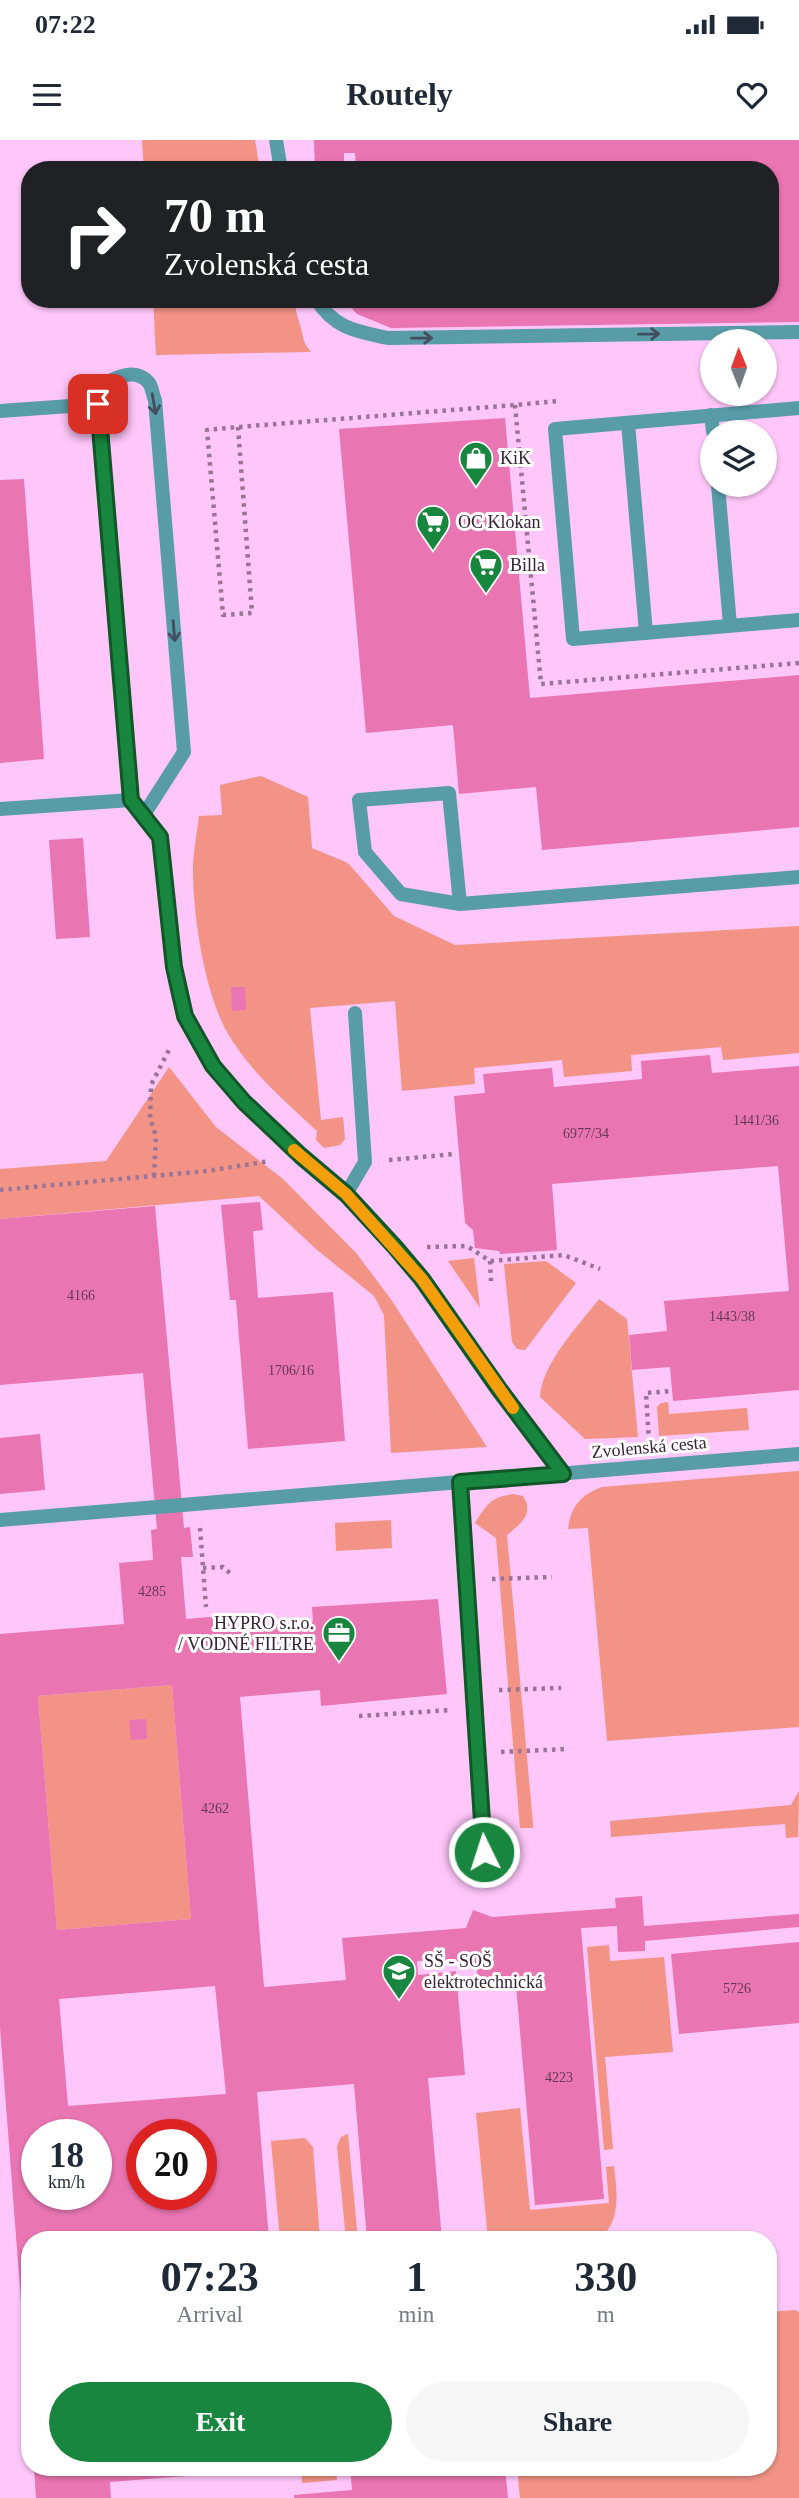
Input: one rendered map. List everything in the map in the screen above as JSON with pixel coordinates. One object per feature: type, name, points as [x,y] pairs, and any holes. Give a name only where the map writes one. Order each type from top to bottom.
[{"type":"lane","points":[[276,140],[280,161]]},
{"type":"lane","points":[[322,308],[327,317],[354,331],[388,338],[799,332]]},
{"type":"lane","points":[[144,816],[184,752],[155,400],[149,384],[136,375],[114,377],[101,387],[98,404],[131,800],[160,837],[174,967],[185,1016],[213,1066],[244,1102],[346,1194],[422,1279],[563,1474]]},
{"type":"lane","points":[[0,411],[98,404]]},
{"type":"lane","points":[[799,411],[711,415],[555,429],[573,639],[799,620]]},
{"type":"lane","points":[[711,415],[712,420]]},
{"type":"lane","points":[[628,423],[646,633]]},
{"type":"lane","points":[[719,497],[730,625]]},
{"type":"lane","points":[[460,904],[449,793],[359,800],[365,852],[401,894],[460,904],[799,877]]},
{"type":"lane","points":[[0,809],[131,800]]},
{"type":"lane","points":[[346,1194],[365,1161],[355,1013]]},
{"type":"lane","name":"Zvolenská cesta","points":[[0,1520],[799,1454]]},
{"type":"lane","points":[[460,1482],[486,1874]]},
{"type":"path","points":[[238,427],[253,613],[223,615],[207,430],[238,427],[566,400]]},
{"type":"path","points":[[154,1176],[156,1136],[150,1118],[151,1085],[170,1048]]},
{"type":"path","points":[[365,1161],[455,1154]]},
{"type":"path","points":[[0,1190],[207,1171],[301,1156]]},
{"type":"path","points":[[446,1246],[467,1246],[489,1261],[564,1255],[600,1269]]},
{"type":"path","points":[[489,1261],[491,1281]]},
{"type":"path","points":[[649,1443],[646,1392],[672,1391]]},
{"type":"path","points":[[198,1503],[206,1607]]},
{"type":"path","points":[[203,1568],[223,1567],[233,1576]]},
{"type":"path","points":[[500,1579],[552,1577]]},
{"type":"path","points":[[509,1690],[561,1688]]},
{"type":"path","points":[[359,1716],[475,1709]]},
{"type":"path","points":[[514,1751],[566,1749]]},
{"type":"shaded area","points":[[142,140],[255,140],[258,161],[143,161]]},
{"type":"shaded area","points":[[153,308],[295,308],[305,344],[311,352],[156,355]]},
{"type":"shaded area","points":[[261,776],[308,797],[312,848],[348,863],[394,916],[455,945],[799,926],[799,1053],[723,1060],[721,1047],[631,1055],[632,1071],[564,1077],[562,1060],[474,1068],[475,1084],[402,1091],[395,1001],[310,1008],[321,1120],[343,1117],[345,1139],[340,1145],[324,1148],[316,1140],[317,1131],[257,1073],[227,1032],[212,995],[197,927],[193,858],[199,816],[222,815],[220,785]]},
{"type":"shaded area","points":[[169,1067],[216,1127],[283,1179],[357,1254],[390,1298],[487,1447],[391,1453],[384,1315],[374,1296],[316,1249],[259,1196],[0,1219],[0,1169],[106,1161]]},
{"type":"shaded area","points":[[474,1258],[480,1308],[448,1261]]},
{"type":"shaded area","points":[[546,1261],[576,1283],[525,1350],[517,1349],[512,1342],[504,1264]]},
{"type":"shaded area","points":[[599,1299],[627,1319],[638,1437],[585,1439],[540,1397],[542,1384],[554,1358]]},
{"type":"shaded area","points":[[668,1402],[669,1414],[747,1408],[749,1430],[659,1436],[657,1407]]},
{"type":"shaded area","points":[[799,1471],[799,1727],[607,1741],[588,1528],[568,1529],[574,1508],[582,1498],[602,1487]]},
{"type":"shaded area","points":[[513,1494],[523,1496],[527,1508],[524,1518],[507,1535],[533,1828],[520,1828],[496,1538],[475,1523],[490,1502]]},
{"type":"shaded area","points":[[391,1520],[392,1548],[336,1551],[335,1523]]},
{"type":"shaded area","points":[[172,1685],[191,1919],[57,1930],[38,1696]]},
{"type":"shaded area","points":[[799,1791],[798,1837],[786,1838],[785,1824],[611,1837],[610,1821],[791,1805]]},
{"type":"shaded area","points":[[609,1945],[610,1961],[664,1957],[673,2052],[605,2057],[613,2149],[604,2150],[587,1947]]},
{"type":"shaded area","points":[[520,2108],[530,2210],[609,2203],[606,2167],[614,2166],[616,2206],[606,2231],[487,2231],[476,2113]]},
{"type":"shaded area","points":[[348,2134],[357,2231],[345,2231],[337,2146],[341,2137]]},
{"type":"shaded area","points":[[305,2138],[313,2147],[319,2231],[279,2231],[271,2141]]},
{"type":"shaded area","points":[[777,2311],[799,2312],[799,2498],[520,2498],[518,2476],[777,2476]]},
{"type":"shaded area","points":[[302,2476],[337,2476],[337,2480],[302,2483]]},
{"type":"building","points":[[314,140],[799,140],[799,322],[391,328],[357,314],[352,308],[779,308],[779,161],[355,161],[355,153],[344,153],[344,161],[315,161]]},
{"type":"building","name":"OC Klokan","points":[[505,418],[530,698],[799,675],[799,827],[542,850],[536,787],[459,794],[453,725],[366,733],[339,429]]},
{"type":"building","points":[[24,479],[44,759],[0,763],[0,480]]},
{"type":"building","points":[[83,838],[90,937],[56,939],[49,840]]},
{"type":"building","points":[[231,987],[245,987],[246,1010],[232,1011]]},
{"type":"building","points":[[710,1055],[712,1073],[799,1066],[799,1390],[673,1401],[670,1367],[632,1370],[629,1335],[667,1331],[664,1301],[789,1291],[778,1166],[552,1184],[557,1250],[500,1254],[499,1251],[475,1248],[473,1230],[465,1223],[454,1096],[485,1093],[483,1074],[552,1068],[554,1087],[642,1079],[641,1061]]},
{"type":"building","points":[[260,1202],[263,1230],[253,1231],[258,1298],[333,1292],[345,1441],[248,1449],[236,1300],[230,1300],[221,1205]]},
{"type":"building","points":[[155,1206],[184,1528],[190,1527],[193,1557],[181,1557],[186,1619],[233,1615],[234,1628],[313,1622],[312,1607],[438,1599],[447,1694],[321,1706],[320,1690],[240,1697],[264,1987],[346,1980],[342,1938],[466,1928],[473,1910],[492,1917],[616,1908],[615,1898],[642,1896],[644,1926],[799,1914],[799,1927],[645,1941],[645,1951],[618,1952],[617,1926],[581,1928],[604,2199],[535,2205],[516,1985],[478,1988],[477,1970],[452,1959],[417,1961],[418,1975],[456,1971],[465,2075],[428,2078],[441,2231],[366,2231],[354,2084],[257,2092],[268,2231],[21,2231],[21,2302],[0,2027],[0,1634],[124,1624],[119,1563],[153,1560],[151,1530],[157,1529],[143,1373],[0,1385],[0,1219]],"holes":[[[172,1685],[191,1919],[57,1930],[38,1696]],[[215,1986],[226,2094],[68,2106],[59,1999]]]},
{"type":"building","points":[[40,1434],[45,1490],[0,1494],[0,1438]]},
{"type":"building","points":[[146,1719],[147,1739],[131,1740],[129,1720]]},
{"type":"building","points":[[799,1942],[799,2023],[679,2034],[671,1954]]},
{"type":"building","points":[[35,2476],[186,2476],[110,2482],[111,2498],[36,2498]]},
{"type":"building","points":[[351,2476],[506,2476],[508,2498],[294,2498],[294,2495],[352,2490]]},
{"type":"slow traffic","points":[[294,1150],[346,1194],[395,1247],[422,1279],[513,1408]]},
{"type":"place","name":"KiK","points":[[476,488]]},
{"type":"place","name":"OC Klokan","points":[[433,552]]},
{"type":"place","name":"Billa","points":[[486,595]]},
{"type":"place","name":"HYPRO s.r.o. / VODNÉ FILTRE","points":[[339,1663]]},
{"type":"place","name":"SŠ - SOŠ elektrotechnická","points":[[399,2001]]},
{"type":"route","points":[[98,404],[131,800],[160,837],[174,967],[185,1016],[213,1066],[244,1102],[346,1194],[422,1279],[563,1474],[460,1482],[484,1852]]}]
